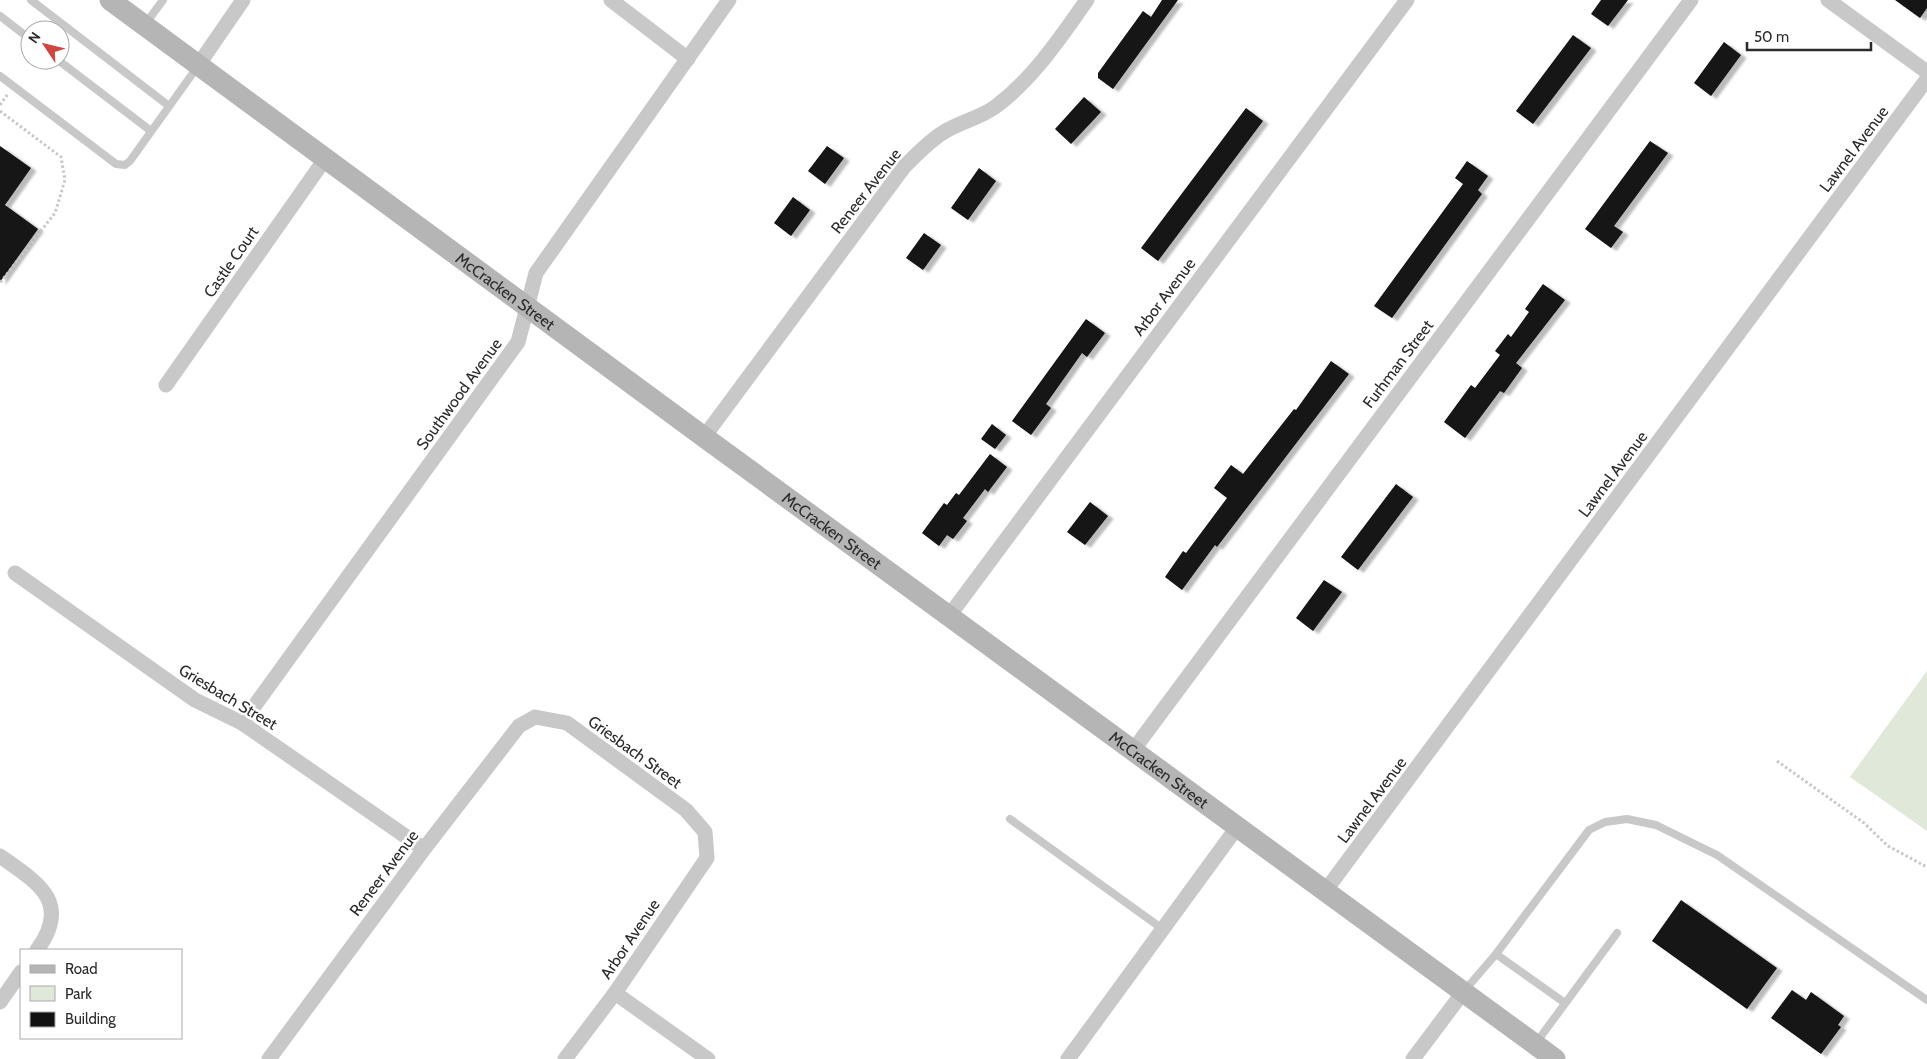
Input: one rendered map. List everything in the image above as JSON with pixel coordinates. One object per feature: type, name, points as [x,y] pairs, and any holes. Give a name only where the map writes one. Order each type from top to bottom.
[{"type":"street","name":"McCracken Street","points":[[110,0],[526,307],[1555,1059]]},
{"type":"street","points":[[199,64],[243,0]]},
{"type":"street","points":[[611,0],[688,59]]},
{"type":"street","name":"Southwood Avenue","points":[[242,723],[518,342],[536,273],[729,0]]},
{"type":"street","name":"Reneer Avenue","points":[[704,437],[904,167],[929,143],[945,131],[993,108],[1033,74],[1087,0]]},
{"type":"street","name":"Arbor Avenue","points":[[949,616],[1407,0]]},
{"type":"street","name":"Furhman Street","points":[[1134,750],[1691,0]]},
{"type":"street","points":[[1833,2],[1927,72]]},
{"type":"street","name":"Lawnel Avenue","points":[[1326,890],[1927,79]]},
{"type":"street","name":"Castle Court","points":[[166,386],[325,159]]},
{"type":"street","name":"Griesbach Street","points":[[15,573],[195,700],[242,723],[424,848]]},
{"type":"street","name":"Reneer Avenue","points":[[269,1059],[424,848],[519,726],[535,717]]},
{"type":"street","name":"Griesbach Street","points":[[535,717],[567,724],[686,810],[705,832]]},
{"type":"street","points":[[1068,1059],[1164,930],[1238,826]]},
{"type":"street","name":"Arbor Avenue","points":[[565,1059],[615,993],[707,858],[705,832]]},
{"type":"street","points":[[0,856],[39,886],[50,902],[53,916],[47,937],[38,949]]},
{"type":"street","points":[[0,1002],[20,973]]},
{"type":"street","points":[[1413,1059],[1464,991]]},
{"type":"street","points":[[615,993],[708,1059]]},
{"type":"lane","points":[[31,0],[169,106]]},
{"type":"lane","points":[[144,25],[162,0]]},
{"type":"lane","points":[[0,16],[20,31]]},
{"type":"lane","points":[[0,76],[116,164],[125,165],[130,161],[199,64]]},
{"type":"lane","points":[[70,69],[151,131]]},
{"type":"lane","points":[[1010,819],[1164,930]]},
{"type":"lane","points":[[1464,991],[1496,954],[1589,830],[1605,822],[1627,819],[1656,826],[1717,856],[1927,1000]]},
{"type":"lane","points":[[1535,1045],[1617,933]]},
{"type":"lane","points":[[1496,954],[1565,1003]]},
{"type":"path","points":[[0,111],[61,157],[65,180],[55,213],[0,283]]},
{"type":"path","points":[[1777,761],[1864,823],[1888,846],[1927,867]]},
{"type":"green space","points":[[1927,671],[1927,831],[1850,777]]},
{"type":"building","points":[[1162,0],[1178,0],[1113,89],[1098,78],[1098,73],[1143,11],[1151,17]]},
{"type":"building","points":[[1601,0],[1628,0],[1608,26],[1591,14]]},
{"type":"building","points":[[1895,0],[1927,0],[1927,8],[1920,18]]},
{"type":"building","points":[[1573,35],[1591,48],[1533,124],[1516,111]]},
{"type":"building","points":[[1724,42],[1741,55],[1711,96],[1694,83]]},
{"type":"building","points":[[1084,97],[1101,112],[1071,144],[1055,129]]},
{"type":"building","points":[[1246,108],[1263,121],[1158,261],[1141,248]]},
{"type":"building","points":[[1650,141],[1668,153],[1614,226],[1623,232],[1611,248],[1585,229]]},
{"type":"building","points":[[0,146],[31,168],[5,205],[38,229],[0,282]]},
{"type":"building","points":[[827,146],[844,158],[825,184],[808,171]]},
{"type":"building","points":[[1467,161],[1488,176],[1478,190],[1482,194],[1392,318],[1374,306],[1463,184],[1455,178]]},
{"type":"building","points":[[979,168],[996,181],[968,220],[951,208]]},
{"type":"building","points":[[793,197],[810,210],[791,236],[774,223]]},
{"type":"building","points":[[924,233],[941,245],[923,270],[906,258]]},
{"type":"building","points":[[1543,284],[1565,300],[1516,363],[1522,368],[1504,393],[1500,391],[1465,438],[1444,422],[1471,385],[1475,388],[1500,355],[1495,351],[1508,334],[1511,337],[1529,312],[1525,309]]},
{"type":"building","points":[[1086,319],[1105,333],[1087,357],[1082,353],[1046,404],[1051,408],[1031,435],[1012,421]]},
{"type":"building","points":[[1331,361],[1349,374],[1182,590],[1165,577],[1183,551],[1186,553],[1227,498],[1214,488],[1231,465],[1243,474],[1294,409],[1296,410]]},
{"type":"building","points":[[992,424],[1006,435],[995,449],[981,439]]},
{"type":"building","points":[[990,454],[1007,467],[988,492],[985,489],[963,518],[967,521],[953,539],[947,535],[939,546],[922,533],[944,503],[947,505],[956,493],[959,495]]},
{"type":"building","points":[[1396,484],[1413,497],[1358,570],[1341,557]]},
{"type":"building","points":[[1090,502],[1108,516],[1085,545],[1067,532]]},
{"type":"building","points":[[1324,580],[1342,592],[1313,631],[1296,618]]},
{"type":"building","points":[[1681,900],[1777,968],[1747,1009],[1652,941]]},
{"type":"building","points":[[1792,990],[1806,1000],[1811,992],[1844,1016],[1838,1025],[1841,1027],[1821,1054],[1771,1018]]}]
